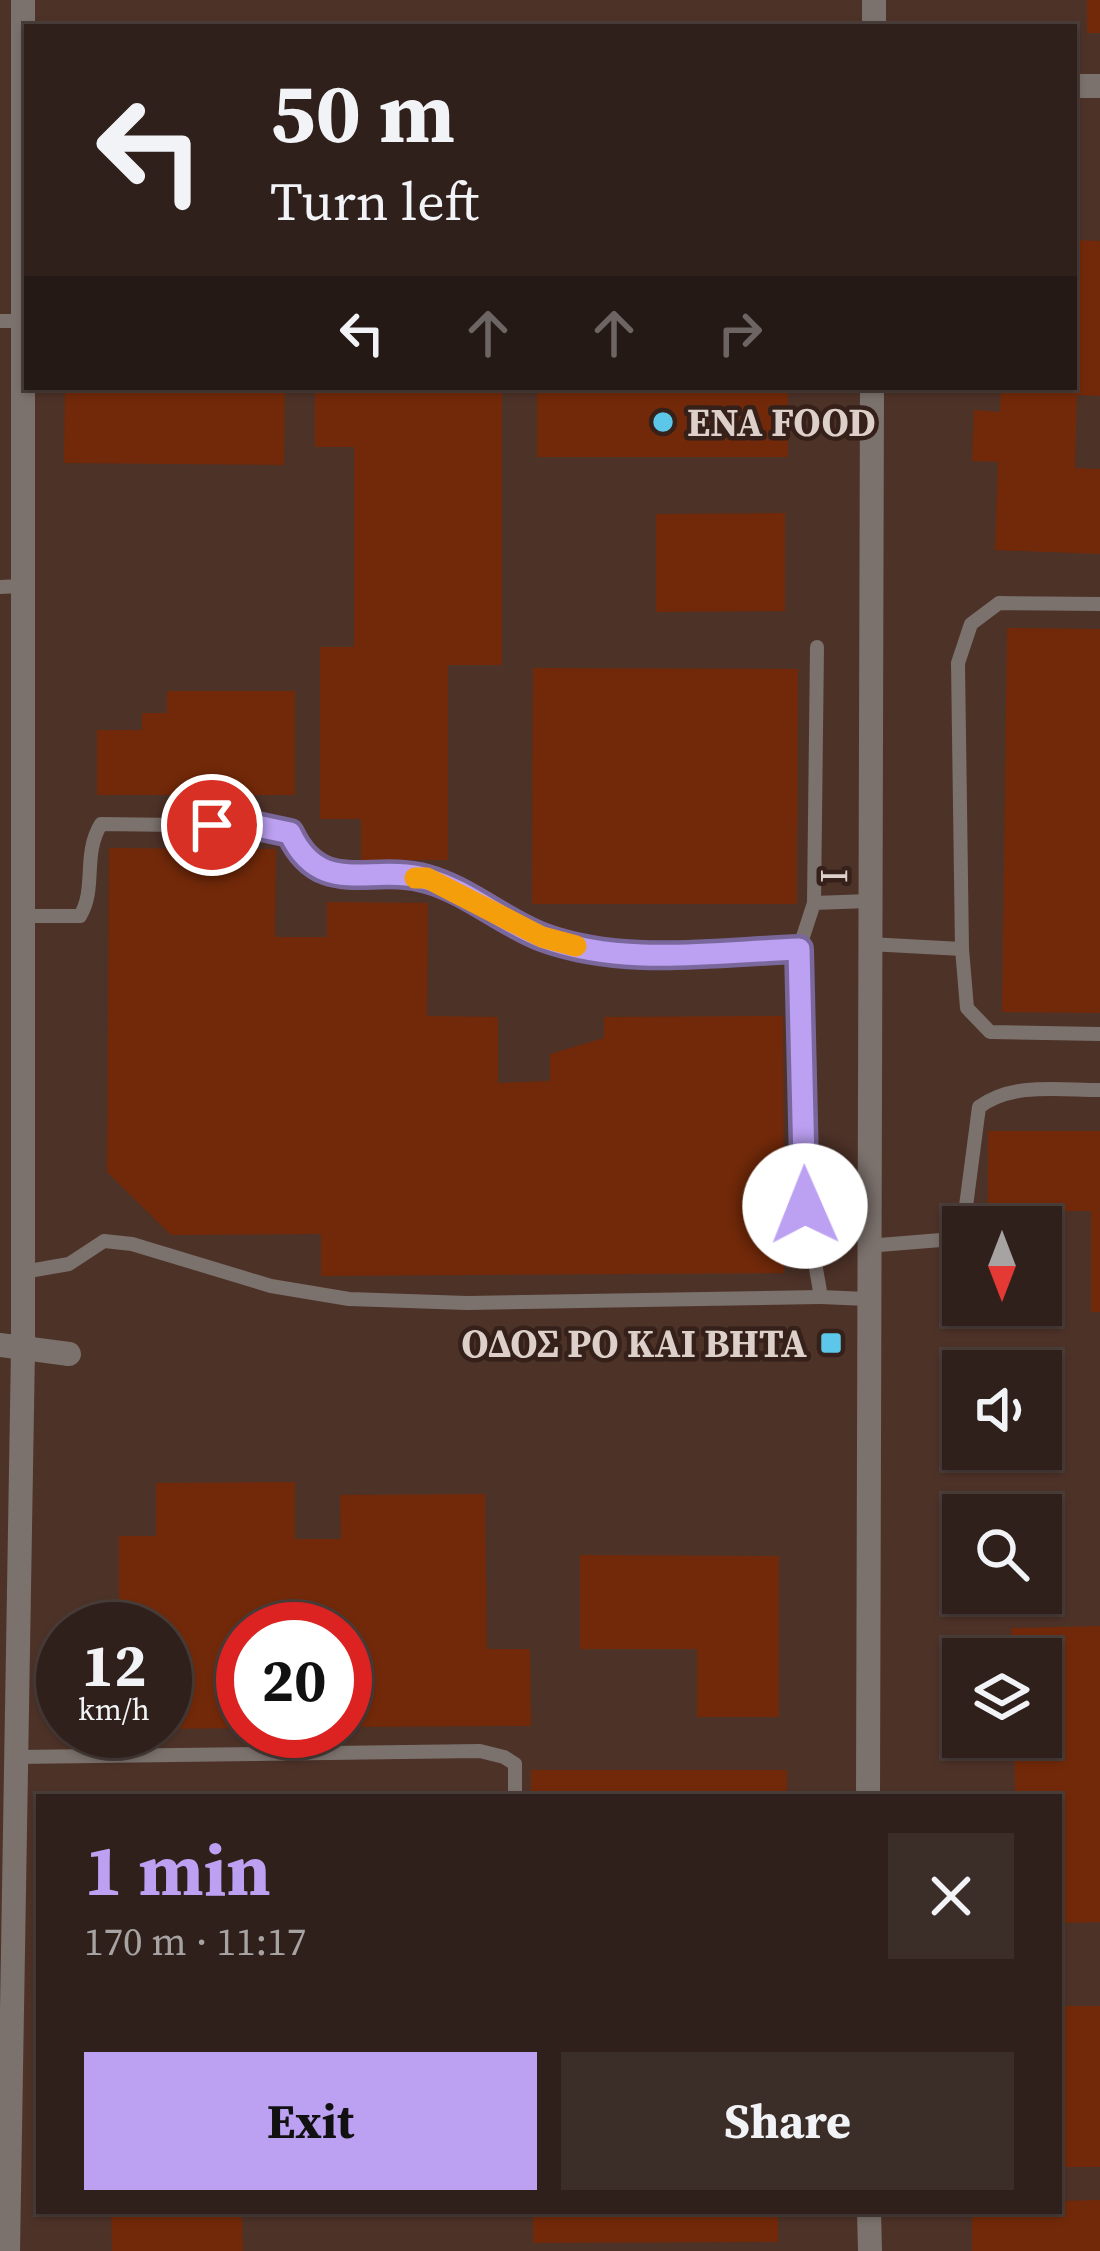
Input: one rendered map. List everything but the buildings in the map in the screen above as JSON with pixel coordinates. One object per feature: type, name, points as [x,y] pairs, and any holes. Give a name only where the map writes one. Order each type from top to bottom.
[{"type":"street","points":[[8,2251],[16,1756],[11,1347],[22,1271],[22,916],[11,586],[11,321],[16,86],[23,0]]},
{"type":"street","name":"Ι","points":[[868,1794],[872,390]]},
{"type":"street","points":[[11,1347],[70,1354]]},
{"type":"street","points":[[869,2214],[870,2251]]},
{"type":"lane","points":[[1100,604],[999,603],[970,624],[958,663],[967,1008],[990,1031],[1100,1034]]},
{"type":"lane","points":[[817,647],[814,903],[799,949],[805,1206],[821,1297]]},
{"type":"lane","points":[[22,916],[80,916],[86,905],[90,841],[101,824],[257,826],[290,833],[301,857],[318,870],[427,878],[542,937],[611,956],[799,949]]},
{"type":"lane","points":[[814,903],[869,901]]},
{"type":"lane","points":[[869,944],[962,949]]},
{"type":"lane","points":[[867,1246],[941,1240],[963,1229],[980,1107],[995,1095],[1010,1090],[1100,1090]]},
{"type":"lane","points":[[22,1271],[70,1264],[104,1241],[132,1244],[271,1286],[349,1299],[467,1303],[867,1299]]},
{"type":"lane","points":[[16,1756],[481,1751],[504,1756],[515,1765],[515,1794]]},
{"type":"shaded area","points":[[0,0],[1100,0],[1100,2251],[0,2251]]},
{"type":"slow traffic","points":[[415,878],[427,878],[542,937],[576,946]]},
{"type":"place","name":"ENA FOOD","points":[[663,422]]},
{"type":"place","name":"ΟΔΟΣ ΡΟ ΚΑΙ ΒΗΤΑ","points":[[831,1343]]},
{"type":"route","points":[[212,825],[290,833],[301,857],[318,870],[427,878],[542,937],[611,956],[799,949],[805,1206]]}]
